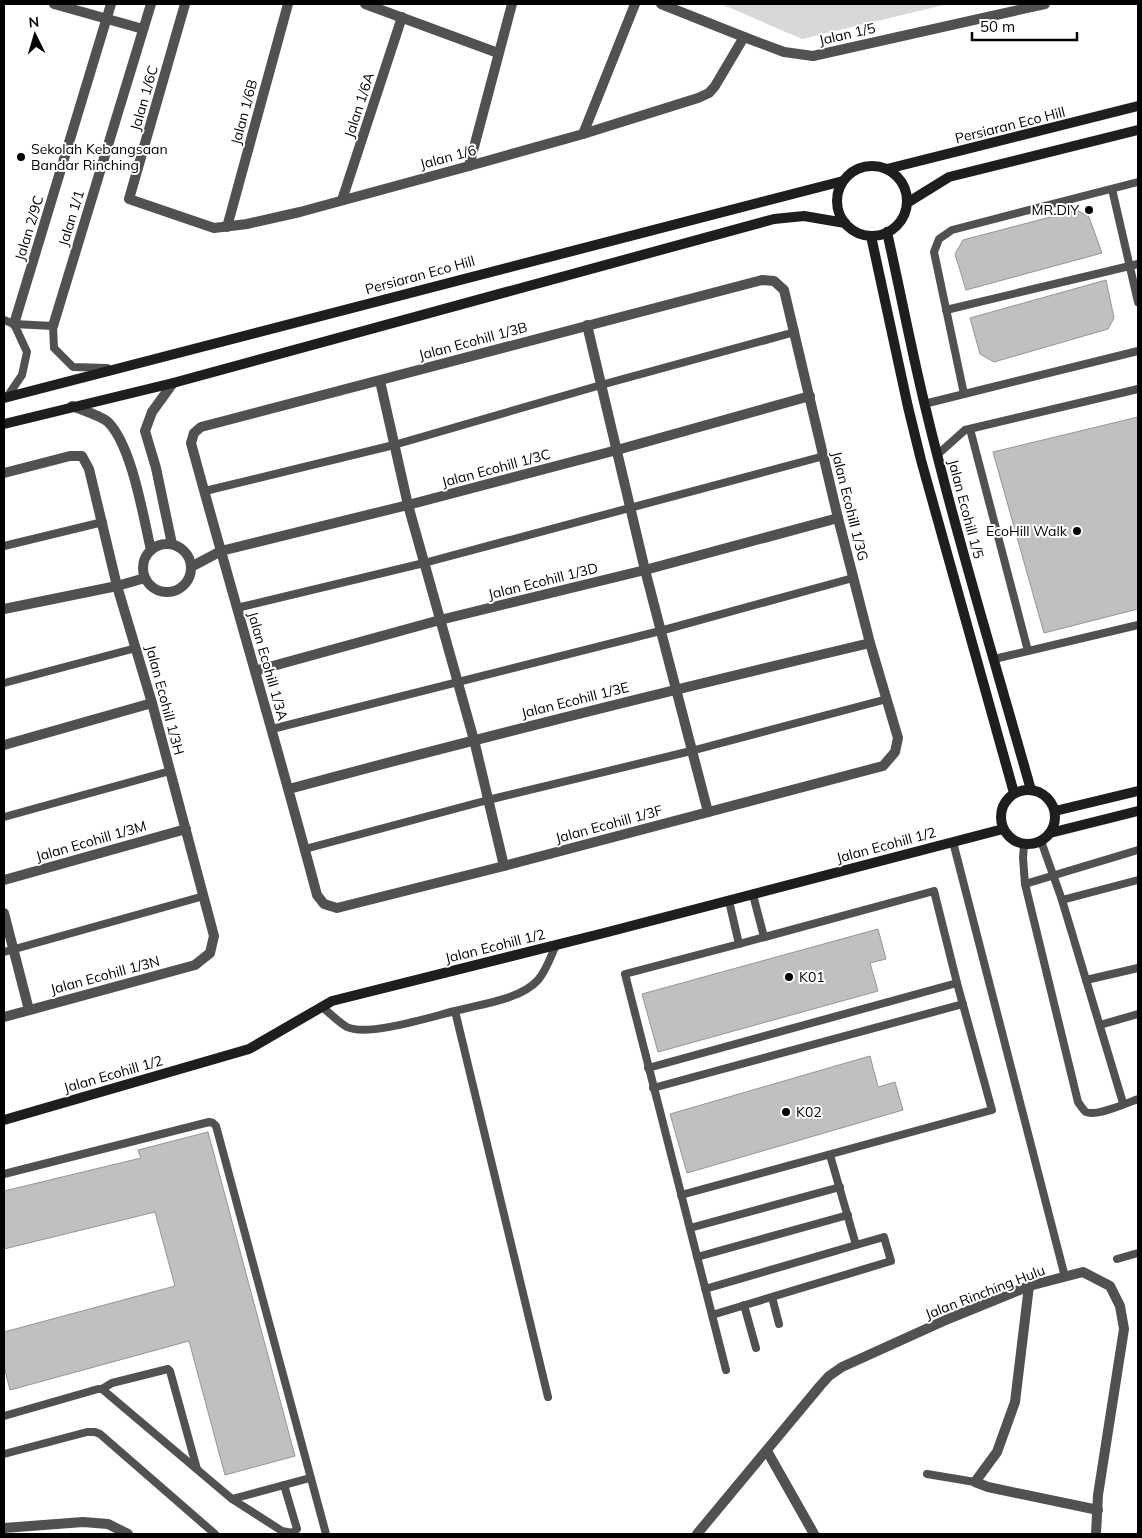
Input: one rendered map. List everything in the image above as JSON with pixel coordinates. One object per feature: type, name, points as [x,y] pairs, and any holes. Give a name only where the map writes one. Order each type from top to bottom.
[{"type":"street","points":[[54,4],[143,29]]},
{"type":"street","name":"Jalan 2/9C","points":[[14,324],[111,4]]},
{"type":"street","name":"Jalan 1/1","points":[[54,326],[151,4]]},
{"type":"street","name":"Jalan 1/6C","points":[[129,199],[186,4]]},
{"type":"street","name":"Jalan 1/6B","points":[[227,227],[288,4]]},
{"type":"street","points":[[365,4],[498,53]]},
{"type":"street","points":[[469,166],[512,4]]},
{"type":"street","points":[[583,134],[635,4]]},
{"type":"street","name":"Jalan 1/5","points":[[661,4],[784,52],[813,56],[997,9],[1045,4]]},
{"type":"street","name":"Jalan 1/6A","points":[[342,200],[402,17]]},
{"type":"street","name":"Jalan 1/6","points":[[129,199],[214,228],[248,224],[342,200],[583,134],[698,98],[709,93],[715,86],[744,37]]},
{"type":"street","name":"Persiaran Eco Hill","points":[[5,398],[843,181],[850,174],[868,166],[888,169],[1138,106]]},
{"type":"street","points":[[907,203],[948,177],[1138,130]]},
{"type":"street","points":[[843,181],[837,202],[845,223],[857,232],[871,236],[881,234],[899,223],[905,214],[907,203],[903,184],[888,169]]},
{"type":"street","points":[[4,424],[173,383],[774,219],[804,216],[845,223]]},
{"type":"street","name":"Jalan Ecohill 1/5","points":[[887,232],[924,404],[937,455],[1030,790]]},
{"type":"street","points":[[871,236],[921,460],[1014,793]]},
{"type":"street","name":"Jalan Ecohill 1/3B","points":[[194,433],[201,427],[762,280]]},
{"type":"street","name":"Jalan Ecohill 1/3G","points":[[762,280],[774,281],[784,290],[853,578],[898,738],[895,752]]},
{"type":"street","points":[[587,325],[660,631],[708,812]]},
{"type":"street","points":[[380,381],[408,505],[474,740],[504,866]]},
{"type":"street","points":[[172,544],[156,468],[145,431],[152,412],[173,383]]},
{"type":"street","name":"Jalan Ecohill 1/3C","points":[[191,567],[220,551],[408,505],[617,450],[810,396]]},
{"type":"street","points":[[72,406],[107,421],[123,443],[151,550]]},
{"type":"street","name":"Jalan Ecohill 1/3A","points":[[194,433],[191,442],[220,551],[289,789],[317,895],[324,904]]},
{"type":"street","name":"Jalan Ecohill 1/3H","points":[[4,473],[70,456],[82,456],[89,469],[117,586],[152,703],[204,896],[214,936],[210,953]]},
{"type":"street","name":"Jalan Ecohill 1/3D","points":[[255,671],[440,620],[645,570],[838,518]]},
{"type":"street","points":[[172,544],[186,553],[191,567],[190,575],[182,587],[176,590],[161,592],[154,589],[145,578],[143,570],[143,563],[151,550],[157,546],[172,544]]},
{"type":"street","points":[[4,609],[117,586],[145,578]]},
{"type":"street","name":"Jalan Ecohill 1/3E","points":[[289,789],[675,689],[870,643]]},
{"type":"street","points":[[4,745],[152,703]]},
{"type":"street","name":"Jalan Ecohill 1/3F","points":[[324,904],[337,908],[883,766],[895,752]]},
{"type":"street","points":[[1022,790],[1039,792],[1047,796],[1052,803],[1056,820],[1050,833],[1041,841],[1033,844],[1024,844],[1015,841],[1003,829],[1001,821],[1003,805],[1014,793],[1022,790]]},
{"type":"street","points":[[1055,811],[1138,791]]},
{"type":"street","points":[[1050,833],[1138,811]]},
{"type":"street","name":"Jalan Ecohill 1/3M","points":[[4,880],[186,829]]},
{"type":"street","name":"Jalan Ecohill 1/2","points":[[4,1120],[249,1049],[332,1001],[729,901],[1003,829]]},
{"type":"street","points":[[4,913],[9,950],[30,1010]]},
{"type":"street","name":"Jalan Ecohill 1/3N","points":[[4,1017],[195,965],[210,953]]},
{"type":"street","name":"Jalan Rinching Hulu","points":[[698,1534],[820,1386],[829,1376],[842,1367],[948,1319],[1029,1286],[1083,1272],[1110,1286],[1120,1306],[1124,1329],[1098,1494],[1096,1534]]},
{"type":"street","points":[[1029,1286],[1016,1402],[997,1452],[975,1482],[988,1487],[1098,1510]]},
{"type":"street","points":[[767,1452],[814,1534]]},
{"type":"street","points":[[4,1528],[83,1522],[108,1524],[128,1534]]},
{"type":"lane","points":[[964,394],[934,252],[938,239],[952,230],[1138,182]]},
{"type":"lane","points":[[1112,189],[1138,302]]},
{"type":"lane","points":[[946,310],[1138,264]]},
{"type":"lane","points":[[4,320],[14,324],[54,326]]},
{"type":"lane","points":[[5,398],[22,375],[27,352],[14,324]]},
{"type":"lane","name":"Jalan 1/1","points":[[54,326],[54,348],[73,367],[114,369]]},
{"type":"lane","points":[[204,492],[394,445],[601,385],[795,332]]},
{"type":"lane","points":[[924,404],[1138,351]]},
{"type":"lane","points":[[937,455],[965,430],[1138,389]]},
{"type":"lane","points":[[970,429],[1028,651]]},
{"type":"lane","points":[[237,608],[424,563],[824,456]]},
{"type":"lane","points":[[4,546],[102,522]]},
{"type":"lane","points":[[272,729],[660,631],[853,578]]},
{"type":"lane","points":[[994,659],[1138,625]]},
{"type":"lane","points":[[4,683],[136,648]]},
{"type":"lane","points":[[305,849],[488,800],[692,751],[887,699]]},
{"type":"lane","points":[[4,817],[170,771]]},
{"type":"lane","points":[[1041,841],[1062,900],[1123,1104]]},
{"type":"lane","points":[[953,842],[1065,1277]]},
{"type":"lane","points":[[1024,844],[1025,884],[1078,1102],[1084,1111],[1091,1114],[1138,1099]]},
{"type":"lane","points":[[1025,884],[1138,850]]},
{"type":"lane","points":[[1062,900],[1138,880]]},
{"type":"lane","points":[[681,1196],[992,1110],[934,892],[625,974],[653,1088],[726,1370]]},
{"type":"lane","points":[[753,894],[764,937]]},
{"type":"lane","points":[[9,950],[204,896]]},
{"type":"lane","points":[[729,901],[739,944]]},
{"type":"lane","points":[[322,1007],[348,1027],[372,1030],[408,1023],[504,998],[524,990],[538,979],[556,945]]},
{"type":"lane","points":[[1086,980],[1138,968]]},
{"type":"lane","points":[[648,1068],[957,983]]},
{"type":"lane","points":[[653,1088],[963,1004]]},
{"type":"lane","points":[[455,1010],[548,1397]]},
{"type":"lane","points":[[1100,1025],[1138,1014]]},
{"type":"lane","points":[[4,1174],[209,1122],[216,1126],[326,1534]]},
{"type":"lane","points":[[830,1154],[856,1245]]},
{"type":"lane","points":[[690,1228],[840,1187]]},
{"type":"lane","points":[[697,1257],[848,1215]]},
{"type":"lane","points":[[705,1289],[884,1237],[891,1261],[712,1315]]},
{"type":"lane","points":[[1116,1259],[1138,1253]]},
{"type":"lane","points":[[772,1296],[779,1324]]},
{"type":"lane","points":[[744,1305],[756,1348]]},
{"type":"lane","points":[[4,1416],[102,1389],[112,1383],[168,1369],[197,1469]]},
{"type":"lane","points":[[102,1389],[232,1499],[282,1531],[293,1533],[297,1529],[284,1485]]},
{"type":"lane","points":[[4,1454],[88,1432],[95,1432],[100,1434],[215,1534]]},
{"type":"lane","points":[[927,1474],[975,1482]]},
{"type":"lane","points":[[232,1499],[310,1478]]},
{"type":"shaded area","points":[[721,4],[948,4],[802,39]]},
{"type":"building","points":[[1077,210],[1089,217],[1102,253],[966,290],[955,254],[963,240]]},
{"type":"building","points":[[1106,280],[1114,318],[1108,329],[994,362],[980,354],[970,318]]},
{"type":"building","name":"EcoHill Walk","points":[[1138,417],[1138,609],[1044,633],[993,452]]},
{"type":"building","name":"K01","points":[[878,929],[886,959],[870,963],[878,991],[658,1052],[642,994]]},
{"type":"building","name":"K02","points":[[870,1056],[878,1087],[895,1082],[903,1110],[687,1173],[670,1114]]},
{"type":"building","points":[[208,1132],[295,1456],[225,1475],[189,1341],[10,1390],[4,1366],[4,1332],[175,1286],[155,1212],[4,1249],[4,1191],[141,1158],[138,1150]]},
{"type":"place","name":"Sekolah Kebangsaan Bandar Rinching","points":[[21,157]]},
{"type":"place","name":"MR.DIY","points":[[1089,210]]},
{"type":"place","name":"EcoHill Walk","points":[[1077,531]]},
{"type":"place","name":"K01","points":[[789,977]]},
{"type":"place","name":"K02","points":[[786,1112]]}]
